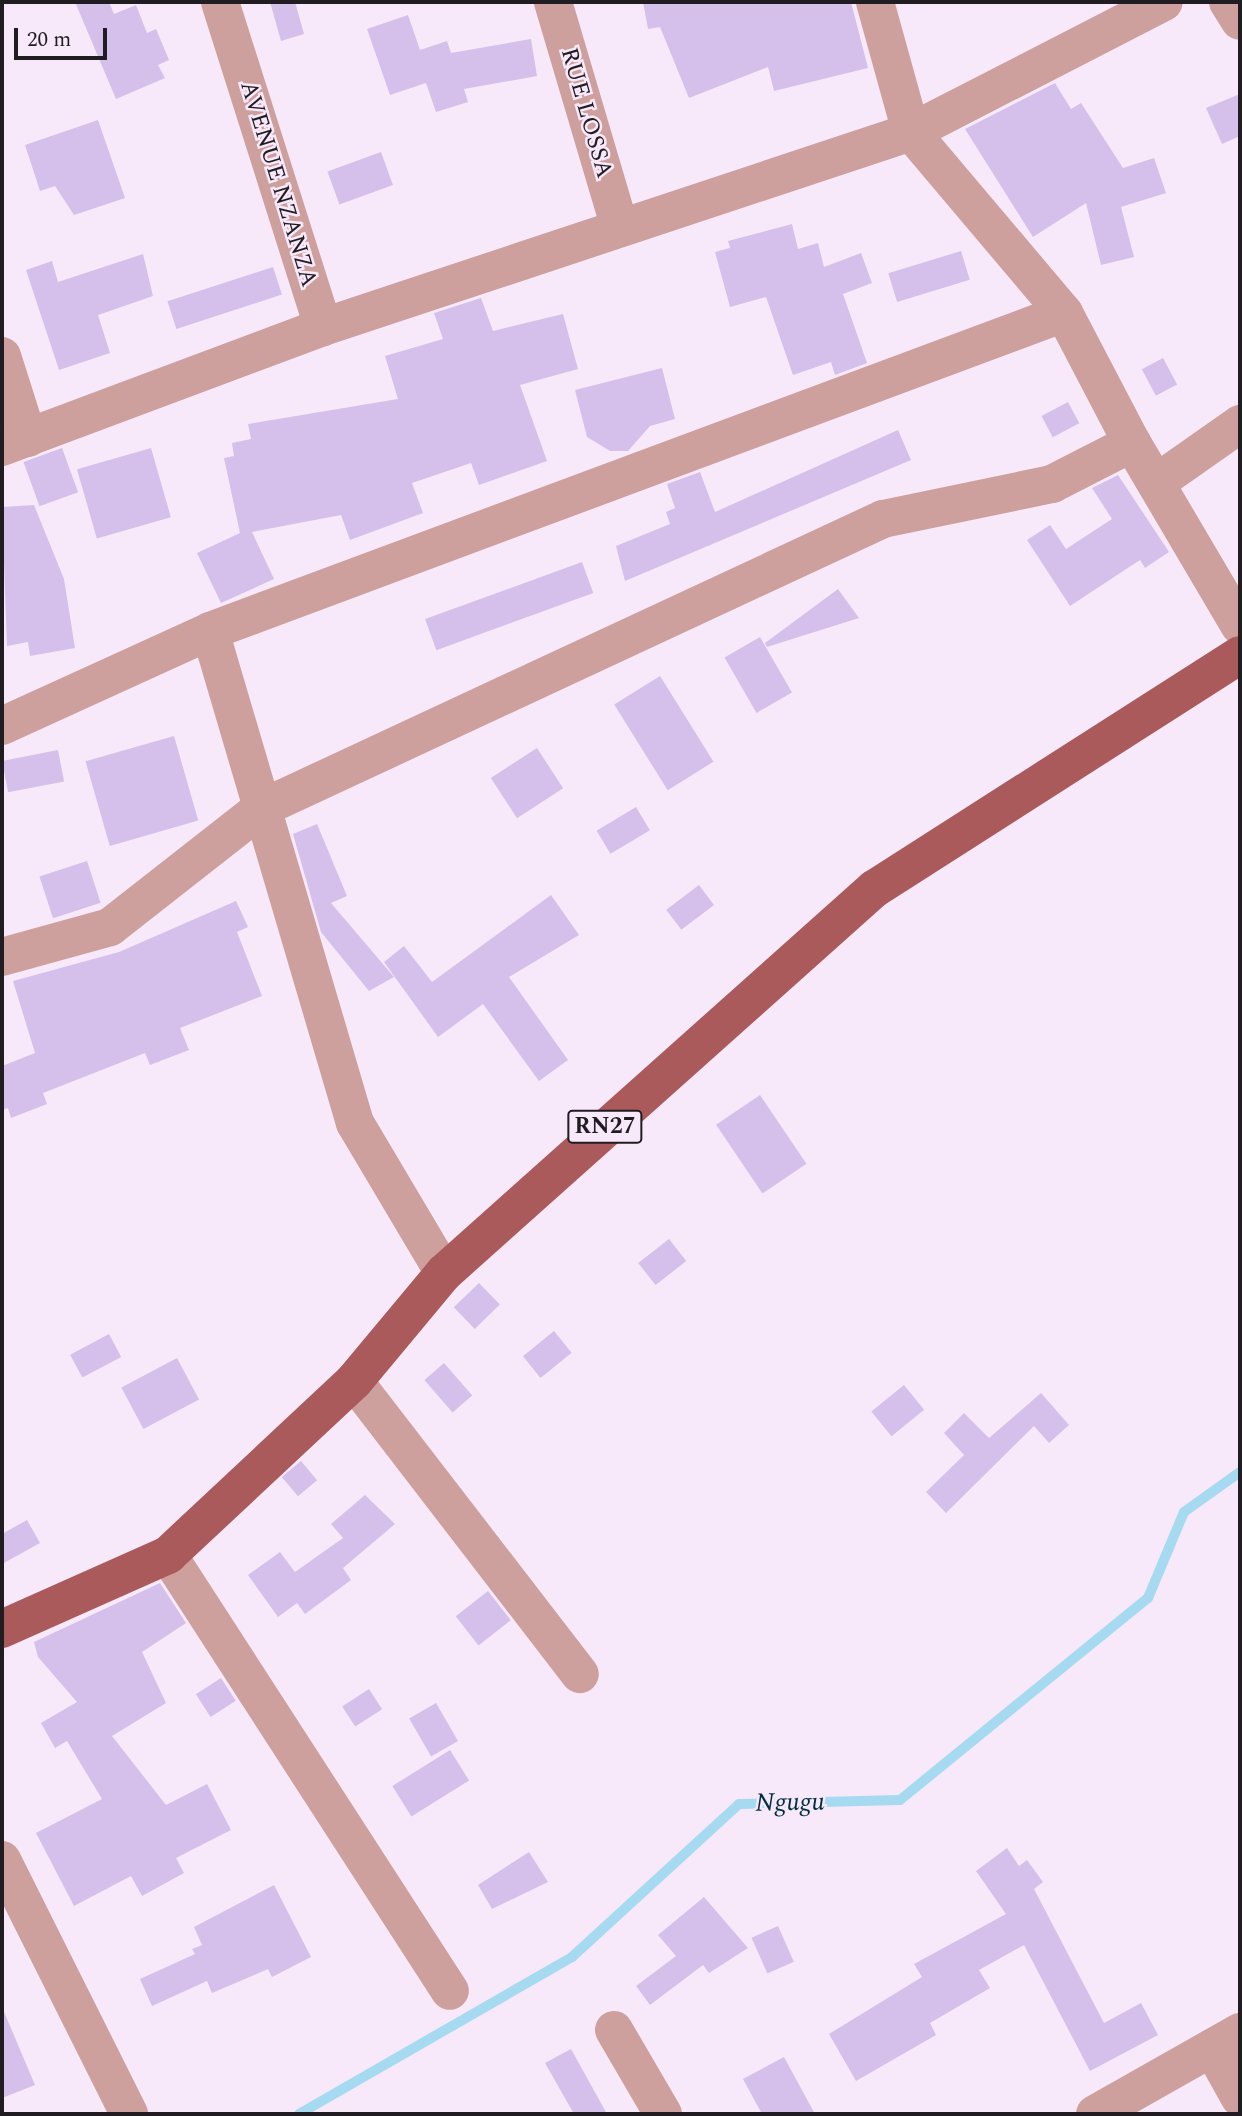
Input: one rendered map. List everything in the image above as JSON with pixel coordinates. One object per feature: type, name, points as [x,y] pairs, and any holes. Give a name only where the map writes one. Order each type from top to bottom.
[{"type":"main road","name":"RN27","points":[[2,1629],[168,1555],[354,1381],[444,1273],[874,889],[1240,655]]},
{"type":"street","name":"AVENUE NZANZA","points":[[220,2],[323,327]]},
{"type":"street","name":"RUE LOSSA","points":[[553,2],[619,225]]},
{"type":"street","points":[[875,2],[911,132],[1064,313],[1132,443],[1240,626]]},
{"type":"street","points":[[2,356],[15,443],[323,327],[619,225],[911,132],[1164,2]]},
{"type":"street","points":[[1228,2],[1240,21]]},
{"type":"street","points":[[2,726],[210,631],[1064,313]]},
{"type":"street","points":[[1156,483],[1240,424]]},
{"type":"street","points":[[2,957],[110,927],[262,808],[883,519],[1052,484],[1132,443]]},
{"type":"street","points":[[210,631],[355,1124],[444,1273]]},
{"type":"street","points":[[354,1381],[580,1674]]},
{"type":"street","points":[[168,1555],[450,1991]]},
{"type":"street","points":[[2,1860],[129,2114]]},
{"type":"street","points":[[614,2030],[663,2114]]},
{"type":"street","points":[[1096,2114],[1226,2040],[1240,2098]]},
{"type":"building","points":[[75,2],[109,2],[114,14],[136,5],[147,33],[156,29],[169,60],[158,65],[165,78],[116,99]]},
{"type":"building","points":[[270,2],[295,2],[304,34],[281,41]]},
{"type":"building","points":[[643,2],[851,2],[868,68],[774,91],[768,67],[689,98],[660,27],[648,29]]},
{"type":"building","points":[[408,15],[420,50],[447,41],[451,53],[531,39],[537,76],[464,89],[468,102],[436,112],[426,83],[390,95],[367,29]]},
{"type":"building","points":[[1055,83],[1071,109],[1081,103],[1123,168],[1154,158],[1166,193],[1121,207],[1134,257],[1101,265],[1086,203],[1033,237],[965,129]]},
{"type":"building","points":[[1240,94],[1240,136],[1222,144],[1206,108]]},
{"type":"building","points":[[98,120],[125,198],[74,215],[55,186],[40,191],[25,145]]},
{"type":"building","points":[[381,152],[393,185],[339,204],[327,171]]},
{"type":"building","points":[[792,224],[798,249],[818,243],[824,267],[861,253],[872,283],[843,294],[867,363],[835,375],[831,362],[793,375],[766,297],[730,307],[715,252],[730,248],[728,241]]},
{"type":"building","points":[[961,251],[970,280],[897,302],[888,273]]},
{"type":"building","points":[[143,254],[153,296],[98,315],[110,353],[59,370],[26,270],[52,261],[58,282]]},
{"type":"building","points":[[273,267],[282,295],[176,329],[167,301]]},
{"type":"building","points":[[481,298],[493,331],[563,314],[578,369],[520,385],[547,461],[479,485],[471,463],[412,483],[423,513],[350,540],[341,515],[252,532],[274,579],[221,603],[197,553],[240,533],[224,458],[234,456],[232,443],[251,439],[248,424],[398,399],[385,356],[443,339],[434,313]]},
{"type":"building","points":[[1163,358],[1177,384],[1156,396],[1142,369]]},
{"type":"building","points":[[662,368],[675,419],[650,426],[628,451],[610,451],[587,437],[575,390]]},
{"type":"building","points":[[1068,402],[1079,423],[1053,437],[1042,416]]},
{"type":"building","points":[[898,430],[911,460],[625,581],[616,546],[670,524],[666,512],[675,508],[667,484],[700,472],[715,512]]},
{"type":"building","points":[[62,448],[78,492],[40,506],[23,462]]},
{"type":"building","points":[[151,448],[171,517],[97,538],[77,469]]},
{"type":"building","points":[[1118,475],[1169,552],[1145,568],[1140,560],[1070,606],[1027,540],[1050,525],[1066,549],[1112,519],[1092,488]]},
{"type":"building","points":[[34,505],[64,579],[75,648],[30,656],[28,642],[7,646],[2,507]]},
{"type":"building","points":[[582,562],[593,593],[436,650],[425,619]]},
{"type":"building","points":[[838,589],[859,618],[767,647],[765,643]]},
{"type":"building","points":[[760,637],[792,692],[756,713],[724,658]]},
{"type":"building","points":[[660,676],[714,762],[668,790],[614,705]]},
{"type":"building","points":[[174,736],[198,821],[110,846],[86,761]]},
{"type":"building","points":[[537,748],[563,788],[517,818],[491,778]]},
{"type":"building","points":[[58,750],[64,781],[8,792],[2,761]]},
{"type":"building","points":[[636,807],[650,830],[610,854],[597,831]]},
{"type":"building","points":[[317,824],[347,896],[331,903],[394,977],[369,991],[321,932],[293,834]]},
{"type":"building","points":[[87,861],[101,903],[53,918],[39,876]]},
{"type":"building","points":[[699,885],[714,905],[681,930],[666,910]]},
{"type":"building","points":[[551,895],[579,935],[509,977],[568,1060],[539,1081],[483,1004],[438,1037],[384,962],[404,946],[432,982]]},
{"type":"building","points":[[236,901],[248,927],[237,932],[262,996],[180,1028],[189,1050],[150,1065],[145,1053],[43,1093],[47,1104],[11,1118],[8,1108],[2,1110],[2,1066],[35,1053],[13,981],[119,952]]},
{"type":"building","points":[[760,1095],[806,1164],[762,1193],[716,1125]]},
{"type":"building","points":[[669,1239],[686,1261],[656,1285],[638,1263]]},
{"type":"building","points":[[479,1283],[500,1305],[475,1329],[454,1307]]},
{"type":"building","points":[[554,1331],[572,1353],[541,1378],[523,1356]]},
{"type":"building","points":[[109,1334],[121,1357],[82,1378],[70,1355]]},
{"type":"building","points":[[177,1358],[199,1399],[143,1429],[121,1388]]},
{"type":"building","points":[[444,1363],[472,1395],[453,1413],[424,1380]]},
{"type":"building","points":[[904,1385],[924,1410],[891,1436],[871,1411]]},
{"type":"building","points":[[1041,1393],[1069,1425],[1049,1443],[1034,1426],[946,1513],[926,1492],[964,1455],[944,1433],[964,1413],[989,1438]]},
{"type":"building","points":[[301,1461],[317,1480],[298,1496],[282,1477]]},
{"type":"building","points":[[365,1495],[395,1524],[343,1568],[351,1580],[305,1614],[297,1603],[278,1617],[248,1575],[280,1552],[295,1572],[343,1538],[331,1524]]},
{"type":"building","points":[[27,1520],[40,1543],[2,1564],[2,1534]]},
{"type":"building","points":[[160,1583],[186,1623],[142,1652],[166,1703],[112,1736],[166,1805],[207,1784],[231,1830],[176,1858],[184,1873],[142,1896],[131,1876],[74,1906],[36,1833],[102,1799],[67,1741],[55,1748],[41,1723],[77,1702],[38,1657],[34,1642]]},
{"type":"building","points":[[488,1591],[511,1620],[478,1645],[456,1616]]},
{"type":"building","points":[[221,1678],[236,1701],[211,1717],[196,1694]]},
{"type":"building","points":[[369,1689],[382,1709],[355,1727],[342,1706]]},
{"type":"building","points":[[436,1703],[458,1741],[431,1757],[409,1718]]},
{"type":"building","points":[[450,1750],[469,1781],[411,1817],[392,1786]]},
{"type":"building","points":[[1007,1848],[1019,1866],[1027,1860],[1043,1882],[1034,1889],[1104,2023],[1141,2003],[1158,2035],[1090,2071],[1024,1945],[979,1970],[990,1988],[930,2023],[936,2035],[856,2081],[829,2034],[922,1977],[914,1964],[1006,1914],[976,1871]]},
{"type":"building","points":[[529,1852],[548,1882],[492,1909],[478,1885]]},
{"type":"building","points":[[274,1885],[311,1957],[272,1977],[268,1969],[212,1993],[207,1981],[152,2006],[140,1979],[195,1954],[192,1949],[202,1945],[194,1927]]},
{"type":"building","points":[[704,1897],[748,1948],[709,1973],[703,1965],[650,2005],[636,1986],[676,1956],[658,1935]]},
{"type":"building","points":[[778,1926],[794,1962],[767,1973],[752,1938]]},
{"type":"building","points":[[2,2007],[35,2085],[2,2098]]},
{"type":"building","points":[[571,2049],[607,2114],[574,2114],[545,2063]]},
{"type":"building","points":[[784,2057],[815,2114],[762,2114],[743,2079]]},
{"type":"waterway","name":"Ngugu","points":[[299,2114],[572,1957],[739,1804],[900,1800],[1148,1598],[1184,1512],[1240,1472]]}]
